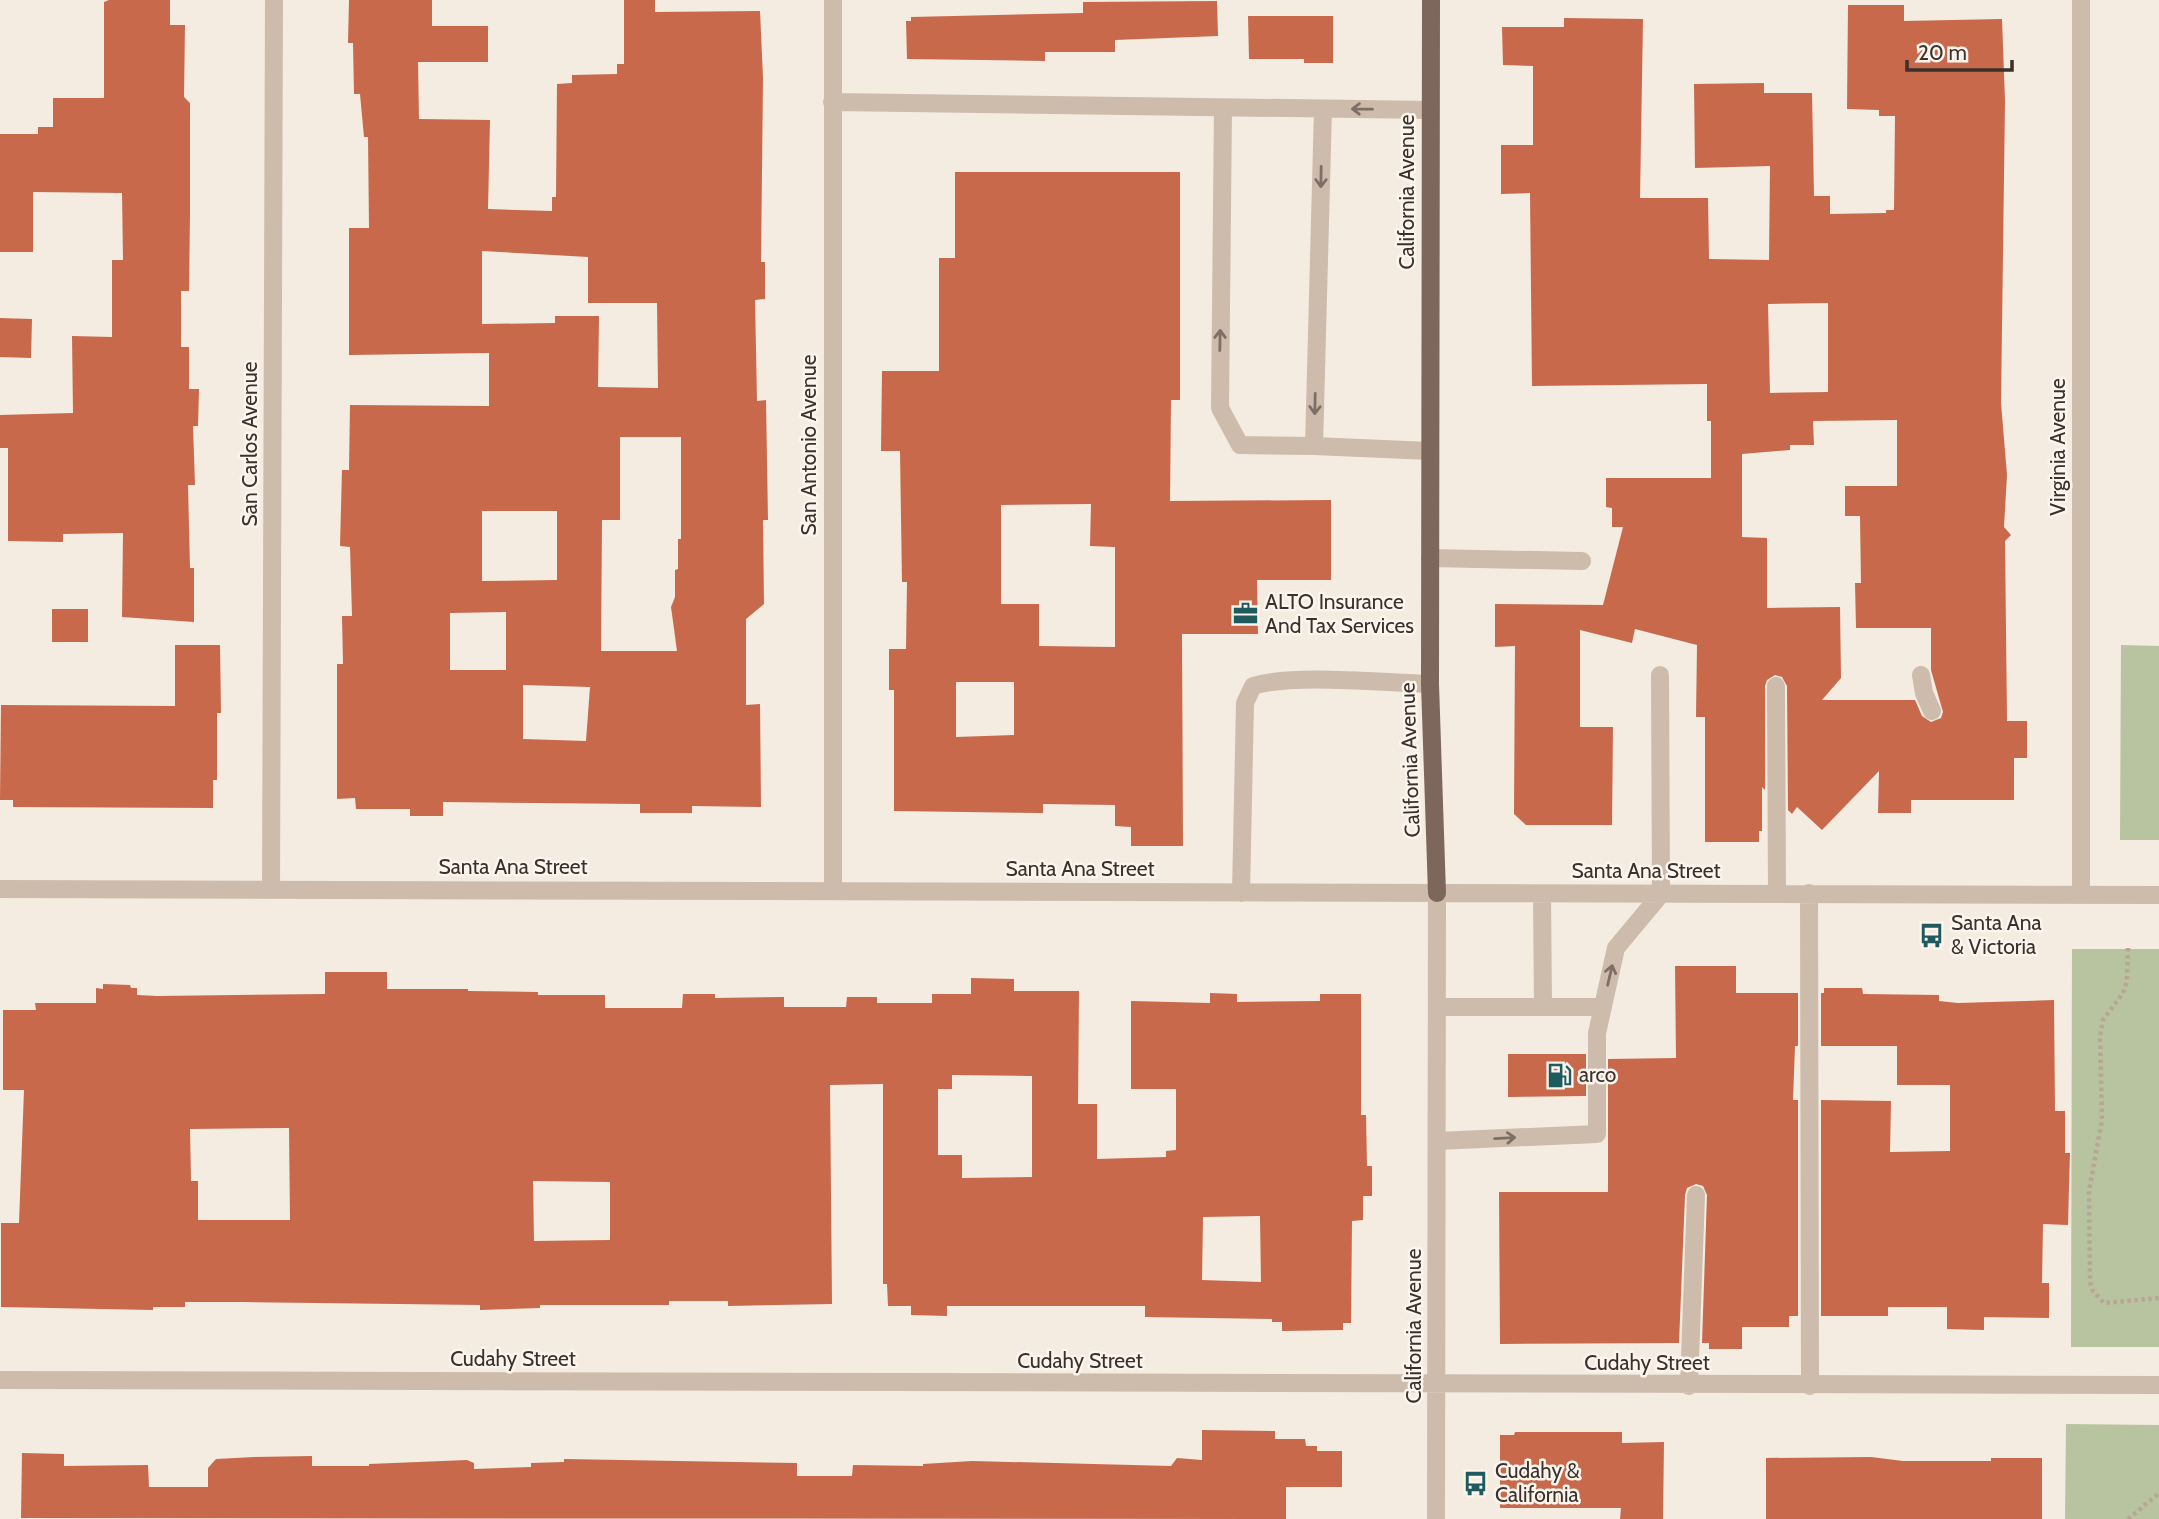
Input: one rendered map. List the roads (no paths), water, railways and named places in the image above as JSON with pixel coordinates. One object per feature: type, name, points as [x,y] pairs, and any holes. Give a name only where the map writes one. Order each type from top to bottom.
[{"type":"main road","name":"California Avenue","points":[[1431,0],[1430,684],[1437,893]]},
{"type":"street","name":"San Carlos Avenue","points":[[271,889],[274,0]]},
{"type":"street","name":"San Antonio Avenue","points":[[833,0],[833,890]]},
{"type":"street","name":"Virginia Avenue","points":[[2081,0],[2081,894]]},
{"type":"street","points":[[832,102],[1430,110]]},
{"type":"street","points":[[1223,108],[1220,408],[1240,445],[1430,451]]},
{"type":"street","points":[[1314,446],[1323,109]]},
{"type":"street","points":[[1430,558],[1582,561]]},
{"type":"street","points":[[1922,675],[1924,693],[1932,711]]},
{"type":"street","points":[[1437,1141],[1597,1134],[1597,1033],[1616,948],[1661,894],[1660,676]]},
{"type":"street","points":[[1241,893],[1245,703],[1253,686],[1298,681],[1430,684]]},
{"type":"street","points":[[1776,686],[1777,892]]},
{"type":"street","name":"Santa Ana Street","points":[[0,889],[2159,895]]},
{"type":"street","name":"California Avenue","points":[[1436,1519],[1437,893]]},
{"type":"street","points":[[1809,893],[1810,1386]]},
{"type":"street","points":[[1542,894],[1543,1007]]},
{"type":"street","points":[[1437,1007],[1603,1007]]},
{"type":"street","points":[[1689,1386],[1696,1195]]},
{"type":"street","name":"Cudahy Street","points":[[0,1380],[2159,1385]]},
{"type":"place","name":"ALTO Insurance And Tax Services","points":[[1245,614]]},
{"type":"place","name":"Santa Ana & Victoria","points":[[1931,935]]},
{"type":"place","name":"arco","points":[[1559,1075]]},
{"type":"place","name":"Cudahy & California","points":[[1475,1483]]}]
